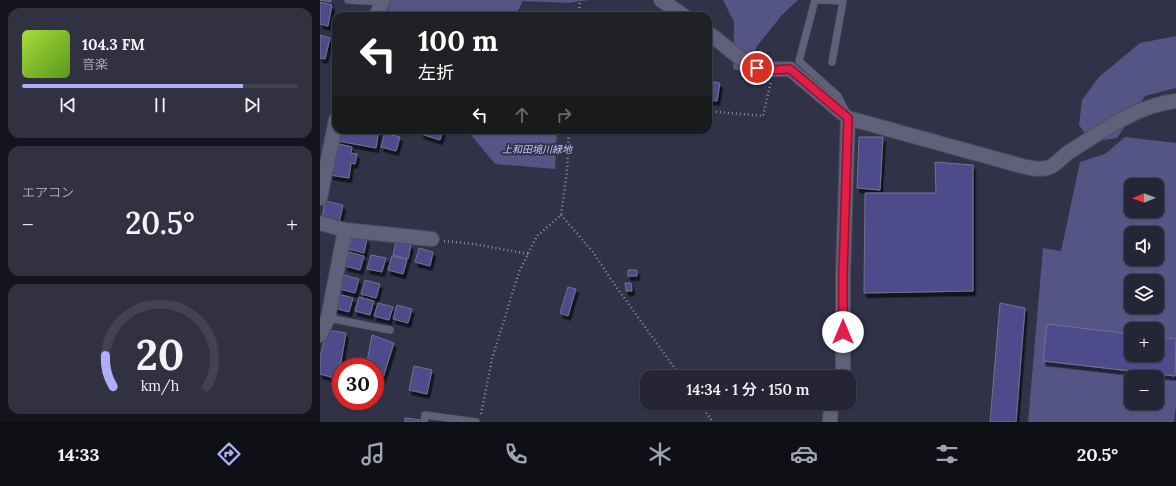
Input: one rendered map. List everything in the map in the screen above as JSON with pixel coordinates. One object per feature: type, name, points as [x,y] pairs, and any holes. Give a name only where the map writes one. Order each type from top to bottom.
[{"type":"street","points":[[661,0],[678,12]]},
{"type":"street","points":[[378,12],[382,1]]},
{"type":"street","points":[[712,36],[744,62],[757,68],[773,70],[790,69],[848,118],[1022,166],[1040,169],[1050,167],[1124,117],[1160,103],[1176,101]]},
{"type":"street","points":[[843,370],[843,274],[848,118]]},
{"type":"street","points":[[320,198],[333,134]]},
{"type":"street","points":[[320,223],[345,230],[432,239]]},
{"type":"street","points":[[320,335],[328,318],[345,230]]},
{"type":"street","points":[[830,422],[831,410]]},
{"type":"lane","points":[[348,0],[382,1]]},
{"type":"lane","points":[[815,0],[799,61],[838,96],[848,118]]},
{"type":"lane","points":[[819,0],[843,1],[832,62]]},
{"type":"lane","points":[[328,318],[390,330]]},
{"type":"lane","points":[[424,422],[425,415],[478,422]]},
{"type":"path","points":[[579,12],[580,0]]},
{"type":"path","points":[[712,111],[763,116],[773,70]]},
{"type":"path","points":[[478,422],[492,360],[519,272],[537,236],[561,215],[567,171],[569,134]]},
{"type":"path","points":[[561,215],[593,252],[676,370]]},
{"type":"path","points":[[432,239],[474,244],[528,254]]},
{"type":"path","points":[[704,410],[713,422]]},
{"type":"green space","points":[[391,0],[589,0],[568,3],[523,1],[517,12],[387,12]]},
{"type":"green space","points":[[723,0],[798,0],[782,15],[757,46],[746,72],[733,69],[734,22]]},
{"type":"green space","points":[[1176,36],[1176,88],[1145,96],[1117,138],[1091,142],[1079,125],[1082,100],[1099,77],[1140,43]]},
{"type":"green space","name":"上和田境川緑地","points":[[470,134],[557,134],[555,169],[495,164]]},
{"type":"green space","points":[[1125,137],[1176,143],[1176,406],[1174,422],[1028,422],[1043,248],[1061,251],[1080,162],[1105,154]]},
{"type":"building","points":[[320,0],[331,0],[331,2]]},
{"type":"building","points":[[320,2],[332,5],[328,26],[320,24]]},
{"type":"building","points":[[320,35],[330,38],[325,59],[320,58]]},
{"type":"building","points":[[712,82],[720,83],[717,101],[712,100]]},
{"type":"building","points":[[339,134],[378,134],[376,148],[338,141]]},
{"type":"building","points":[[385,134],[400,137],[396,151],[381,147]]},
{"type":"building","points":[[421,134],[442,134],[440,140]]},
{"type":"building","points":[[859,137],[883,137],[880,190],[857,188]]},
{"type":"building","points":[[339,144],[352,147],[351,153],[357,154],[355,164],[351,163],[349,178],[330,175],[335,148],[338,149]]},
{"type":"building","points":[[935,162],[973,165],[973,291],[864,293],[865,193],[936,193]]},
{"type":"building","points":[[325,201],[343,205],[339,223],[322,219]]},
{"type":"building","points":[[353,235],[367,239],[364,253],[349,249]]},
{"type":"building","points":[[396,241],[411,245],[408,259],[393,255]]},
{"type":"building","points":[[419,248],[433,252],[430,266],[415,262]]},
{"type":"building","points":[[349,252],[364,256],[360,270],[345,266]]},
{"type":"building","points":[[371,255],[386,258],[382,272],[367,269]]},
{"type":"building","points":[[392,256],[407,260],[403,274],[388,270]]},
{"type":"building","points":[[628,270],[637,270],[637,276],[628,276]]},
{"type":"building","points":[[344,275],[359,279],[355,293],[340,289]]},
{"type":"building","points":[[365,280],[380,284],[376,298],[361,294]]},
{"type":"building","points":[[625,283],[631,283],[632,291],[626,291]]},
{"type":"building","points":[[568,287],[576,289],[568,316],[560,313]]},
{"type":"building","points":[[338,294],[353,298],[349,312],[334,308]]},
{"type":"building","points":[[359,297],[374,301],[370,315],[355,311]]},
{"type":"building","points":[[378,303],[393,307],[389,320],[374,316]]},
{"type":"building","points":[[1000,303],[1025,308],[1016,422],[990,422]]},
{"type":"building","points":[[397,305],[412,309],[408,323],[393,319]]},
{"type":"building","points":[[1047,324],[1124,333],[1124,362],[1164,362],[1164,338],[1176,339],[1175,376],[1164,375],[1164,370],[1124,370],[1043,361]]},
{"type":"building","points":[[327,330],[346,333],[342,358],[332,358],[332,377],[320,374],[320,357]]},
{"type":"building","points":[[372,335],[394,343],[384,375],[384,358],[368,358]]},
{"type":"building","points":[[414,366],[432,370],[427,394],[409,390]]},
{"type":"building","points":[[405,418],[421,420],[420,422],[405,422]]},
{"type":"route","points":[[757,68],[773,70],[790,69],[848,118],[843,274],[843,332]]}]
